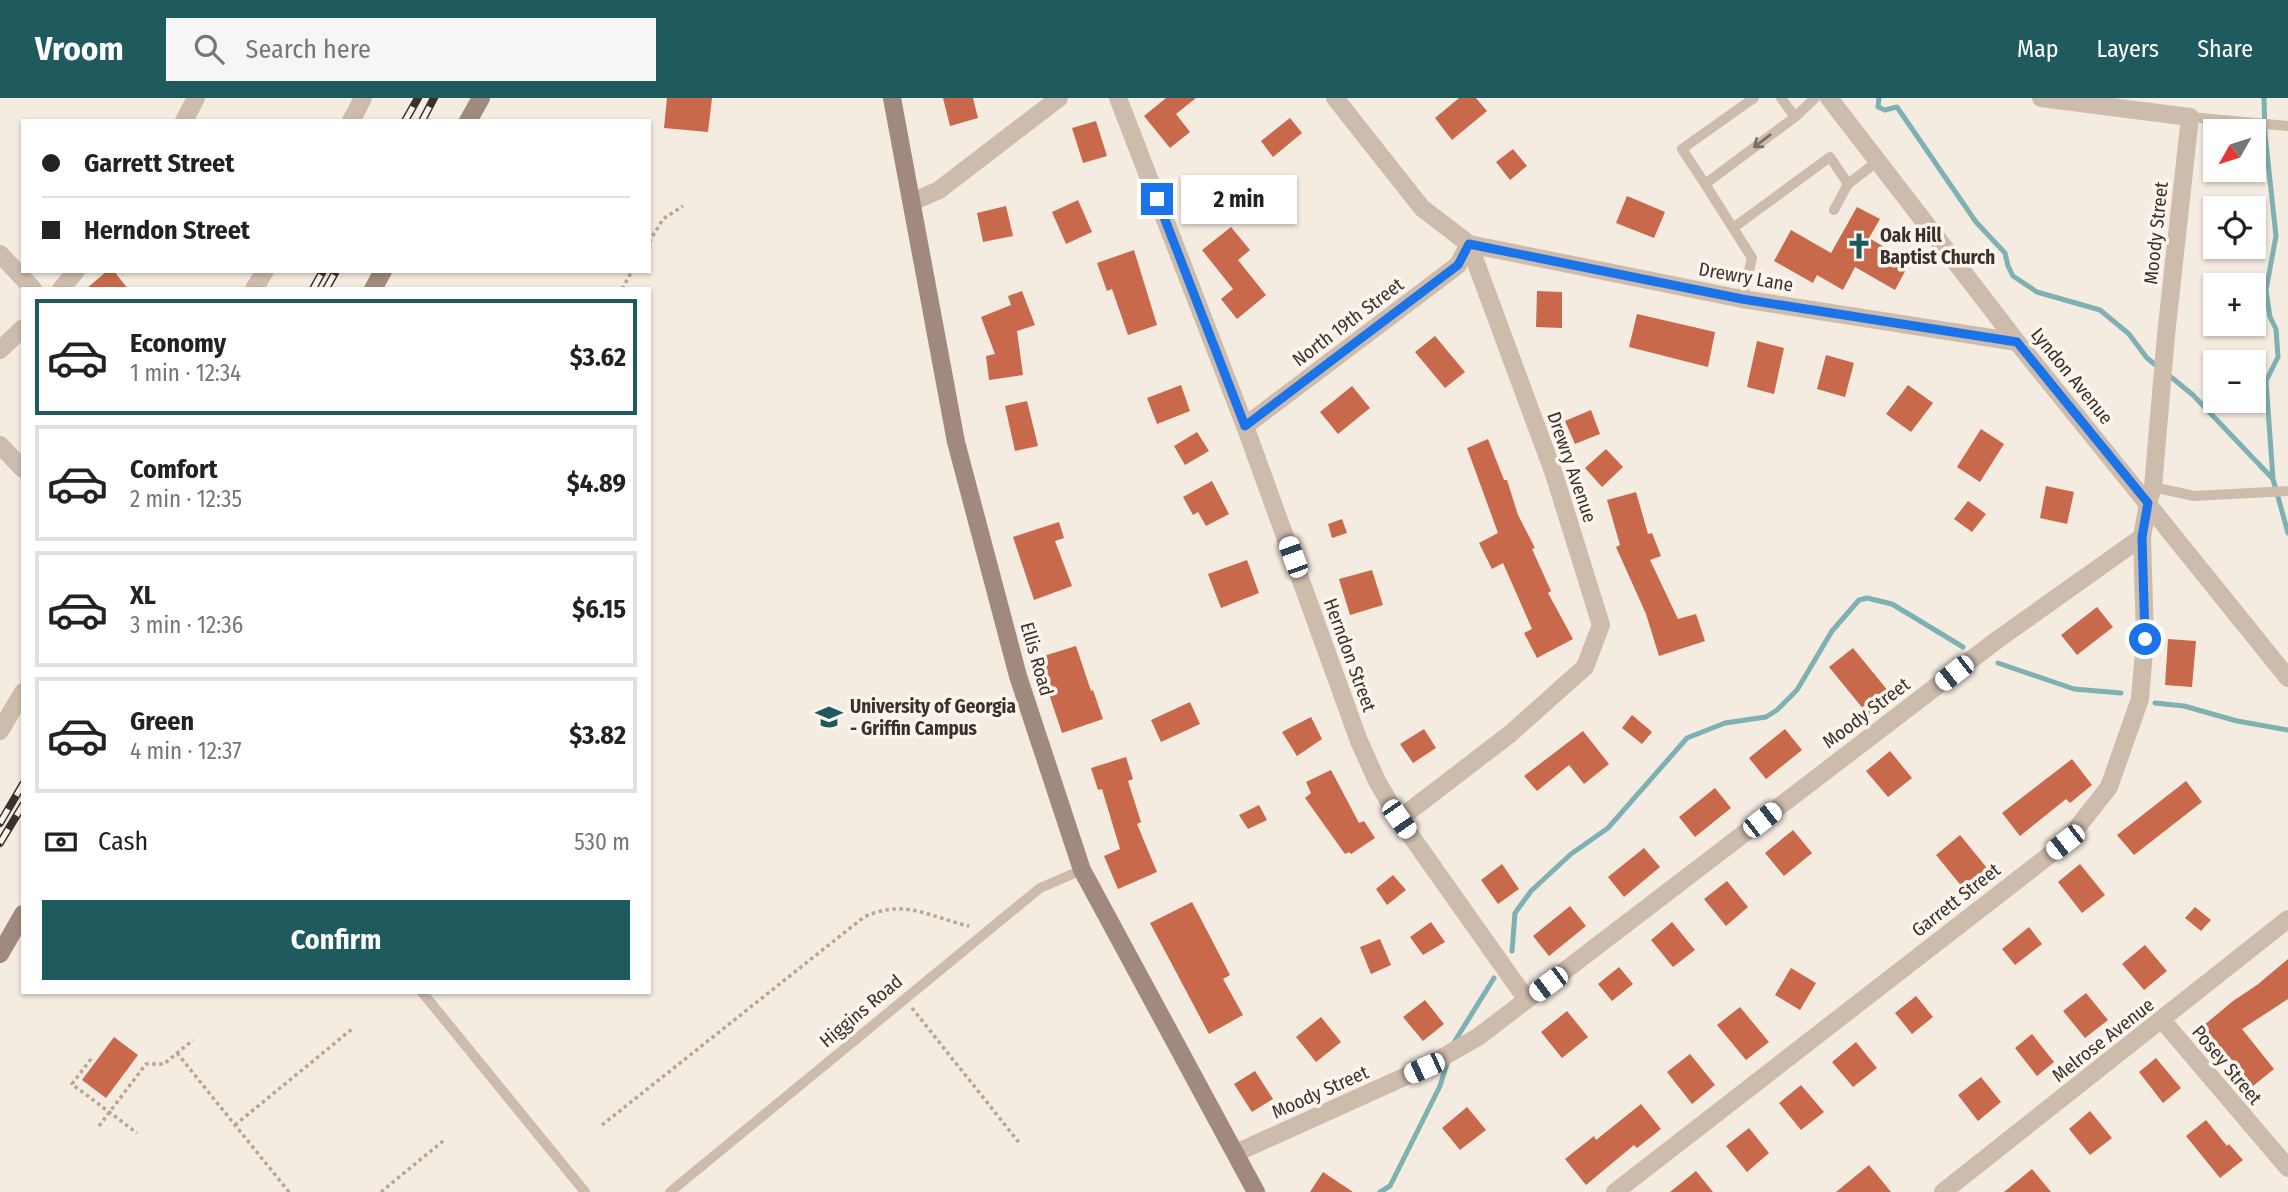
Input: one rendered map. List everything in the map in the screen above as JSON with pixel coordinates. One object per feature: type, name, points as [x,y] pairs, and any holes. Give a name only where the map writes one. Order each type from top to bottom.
[{"type":"street","points":[[185,119],[196,98]]},
{"type":"street","points":[[352,119],[363,98]]},
{"type":"street","points":[[469,119],[481,98]]},
{"type":"street","name":"Ellis Road","points":[[892,98],[956,442],[1018,676],[1082,870],[1256,1192]]},
{"type":"street","points":[[912,202],[939,190],[1059,98]]},
{"type":"street","name":"Herndon Street","points":[[1118,98],[1245,426],[1359,741],[1377,781],[1399,819],[1527,1000]]},
{"type":"street","points":[[1335,98],[1422,208],[1469,244]]},
{"type":"street","name":"Lyndon Avenue","points":[[1829,98],[2017,342],[2150,495],[2288,678]]},
{"type":"street","points":[[2041,98],[2190,117]]},
{"type":"street","name":"Moody Street","points":[[1236,1153],[1424,1068],[1478,1037],[1997,640],[2142,537],[2161,409],[2190,117]]},
{"type":"street","name":"North 19th Street","points":[[1245,426],[1458,265],[1469,244]]},
{"type":"street","name":"Drewry Lane","points":[[1469,244],[1742,299],[2017,342]]},
{"type":"street","name":"Drewry Avenue","points":[[1399,819],[1510,734],[1585,667],[1601,625],[1554,474],[1469,244]]},
{"type":"street","points":[[0,254],[31,287]]},
{"type":"street","points":[[63,287],[74,273]]},
{"type":"street","points":[[0,350],[21,330]]},
{"type":"street","points":[[0,444],[21,467]]},
{"type":"street","name":"Garrett Street","points":[[1615,1192],[2055,850],[2072,833],[2109,787],[2140,699],[2145,639],[2142,537]]},
{"type":"street","points":[[0,731],[21,695]]},
{"type":"street","points":[[0,954],[21,917]]},
{"type":"street","name":"Melrose Avenue","points":[[1943,1192],[2288,919]]},
{"type":"street","name":"Posey Street","points":[[2162,1020],[2288,1168]]},
{"type":"lane","points":[[1742,299],[1752,258],[1682,149],[1754,98]]},
{"type":"lane","points":[[1781,98],[1795,117]]},
{"type":"lane","points":[[1705,184],[1795,117],[1815,98]]},
{"type":"lane","points":[[2190,117],[2282,125]]},
{"type":"lane","points":[[1733,228],[1830,157],[1848,184]]},
{"type":"lane","points":[[1834,210],[1848,184],[1878,161]]},
{"type":"lane","points":[[2150,495],[2263,494],[2288,491]]},
{"type":"lane","name":"Higgins Road","points":[[670,1192],[1040,888],[1082,870]]},
{"type":"lane","points":[[424,994],[585,1192]]},
{"type":"path","points":[[651,239],[663,219],[683,206]]},
{"type":"path","points":[[602,1125],[864,917],[882,909],[903,907],[968,926],[989,928]]},
{"type":"path","points":[[904,998],[1020,1145]]},
{"type":"path","points":[[235,1125],[352,1029]]},
{"type":"path","points":[[99,1126],[146,1065],[164,1064],[193,1040]]},
{"type":"path","points":[[177,1053],[289,1192]]},
{"type":"path","points":[[91,1059],[72,1084],[137,1133]]},
{"type":"path","points":[[381,1192],[443,1141]]},
{"type":"building","points":[[667,98],[712,98],[708,132],[664,128]]},
{"type":"building","points":[[943,98],[973,98],[978,118],[950,126]]},
{"type":"building","points":[[1166,98],[1196,98],[1176,114],[1190,132],[1170,148],[1144,116]]},
{"type":"building","points":[[1459,98],[1476,98],[1487,111],[1452,140],[1435,118]]},
{"type":"building","points":[[1290,118],[1302,133],[1273,157],[1261,141]]},
{"type":"building","points":[[1096,121],[1107,156],[1083,163],[1072,128]]},
{"type":"building","points":[[1513,149],[1527,166],[1510,180],[1496,162]]},
{"type":"building","points":[[1627,196],[1665,212],[1654,238],[1616,223]]},
{"type":"building","points":[[1078,200],[1092,232],[1066,244],[1052,212]]},
{"type":"building","points":[[1006,206],[1013,236],[983,242],[977,213]]},
{"type":"building","name":"Oak Hill Baptist Church","points":[[1857,207],[1880,219],[1869,238],[1910,262],[1895,290],[1855,267],[1843,290],[1817,275],[1813,283],[1774,261],[1791,230],[1831,253]]},
{"type":"building","points":[[1231,227],[1250,250],[1238,260],[1266,295],[1237,319],[1221,299],[1233,289],[1202,250]]},
{"type":"building","points":[[1134,250],[1157,325],[1128,335],[1112,289],[1107,291],[1097,263]]},
{"type":"building","points":[[105,273],[116,273],[126,287],[88,287]]},
{"type":"building","points":[[1022,291],[1035,325],[1017,331],[1023,375],[989,380],[986,356],[995,354],[981,317],[1011,305],[1008,296]]},
{"type":"building","points":[[1537,291],[1562,292],[1562,328],[1536,327]]},
{"type":"building","points":[[1637,314],[1715,332],[1708,367],[1629,347]]},
{"type":"building","points":[[1435,336],[1465,372],[1445,388],[1415,352]]},
{"type":"building","points":[[1757,341],[1784,348],[1774,394],[1747,387]]},
{"type":"building","points":[[1826,355],[1854,363],[1845,397],[1817,389]]},
{"type":"building","points":[[1181,385],[1190,411],[1157,424],[1147,398]]},
{"type":"building","points":[[1908,385],[1933,403],[1911,432],[1886,414]]},
{"type":"building","points":[[1352,386],[1370,408],[1338,434],[1320,412]]},
{"type":"building","points":[[1027,401],[1038,446],[1015,451],[1005,406]]},
{"type":"building","points":[[1591,410],[1600,434],[1575,444],[1565,421]]},
{"type":"building","points":[[1981,429],[2004,444],[1980,482],[1957,467]]},
{"type":"building","points":[[1197,432],[1209,451],[1185,465],[1174,446]]},
{"type":"building","points":[[1488,439],[1504,480],[1507,480],[1518,515],[1535,548],[1532,549],[1551,591],[1548,593],[1573,639],[1537,658],[1524,633],[1532,629],[1503,563],[1492,569],[1479,543],[1498,533],[1467,448]]},
{"type":"building","points":[[1606,449],[1623,467],[1602,487],[1585,468]]},
{"type":"building","points":[[1212,481],[1229,514],[1206,526],[1198,512],[1193,515],[1183,497]]},
{"type":"building","points":[[2046,486],[2074,492],[2067,524],[2040,518]]},
{"type":"building","points":[[1636,492],[1648,534],[1652,533],[1661,556],[1650,560],[1678,619],[1696,614],[1705,641],[1659,656],[1646,614],[1616,547],[1620,545],[1607,500]]},
{"type":"building","points":[[1968,501],[1986,514],[1972,532],[1954,519]]},
{"type":"building","points":[[1342,519],[1347,533],[1332,538],[1328,524]]},
{"type":"building","points":[[1059,522],[1064,538],[1055,541],[1072,586],[1034,600],[1013,537]]},
{"type":"building","points":[[1247,560],[1259,593],[1221,608],[1208,574]]},
{"type":"building","points":[[1372,570],[1383,605],[1350,615],[1339,579]]},
{"type":"building","points":[[2097,607],[2113,627],[2077,655],[2061,635]]},
{"type":"building","points":[[2168,639],[2196,641],[2192,687],[2165,685]]},
{"type":"building","points":[[1076,646],[1103,719],[1062,733],[1037,658]]},
{"type":"building","points":[[1853,648],[1893,697],[1869,716],[1829,667]]},
{"type":"building","points":[[1190,702],[1200,724],[1161,742],[1151,720]]},
{"type":"building","points":[[1632,715],[1652,732],[1642,744],[1622,728]]},
{"type":"building","points":[[1311,717],[1322,739],[1297,756],[1282,732]]},
{"type":"building","points":[[1424,729],[1436,748],[1413,763],[1400,744]]},
{"type":"building","points":[[1785,729],[1802,750],[1766,779],[1749,758]]},
{"type":"building","points":[[1583,731],[1609,764],[1584,784],[1569,765],[1537,791],[1524,776]]},
{"type":"building","points":[[1890,751],[1912,778],[1888,797],[1866,771]]},
{"type":"building","points":[[1126,757],[1133,779],[1128,781],[1141,822],[1137,824],[1157,872],[1118,889],[1104,856],[1120,849],[1102,789],[1098,790],[1091,768]]},
{"type":"building","points":[[2072,759],[2092,785],[2070,803],[2066,799],[2020,836],[2002,813]]},
{"type":"building","points":[[1331,770],[1359,823],[1364,821],[1375,838],[1351,854],[1345,854],[1305,798],[1311,793],[1306,782]]},
{"type":"building","points":[[2186,781],[2202,802],[2134,855],[2117,835]]},
{"type":"building","points":[[1715,788],[1731,808],[1695,837],[1679,817]]},
{"type":"building","points":[[1259,805],[1267,820],[1248,829],[1239,815]]},
{"type":"building","points":[[1793,830],[1812,853],[1784,876],[1765,853]]},
{"type":"building","points":[[1960,835],[1987,868],[1963,888],[1936,855]]},
{"type":"building","points":[[1644,848],[1660,867],[1624,897],[1608,877]]},
{"type":"building","points":[[1502,864],[1519,889],[1498,904],[1481,880]]},
{"type":"building","points":[[2080,864],[2105,895],[2082,913],[2058,882]]},
{"type":"building","points":[[1393,875],[1406,890],[1387,905],[1376,889]]},
{"type":"building","points":[[1727,881],[1748,907],[1726,926],[1704,899]]},
{"type":"building","points":[[1192,902],[1230,975],[1223,979],[1243,1015],[1209,1034],[1150,923]]},
{"type":"building","points":[[1570,906],[1586,926],[1549,956],[1533,936]]},
{"type":"building","points":[[2195,907],[2211,920],[2201,931],[2185,918]]},
{"type":"building","points":[[1431,922],[1445,942],[1423,955],[1410,937]]},
{"type":"building","points":[[1672,922],[1695,950],[1673,967],[1651,940]]},
{"type":"building","points":[[2029,927],[2042,944],[2015,965],[2002,949]]},
{"type":"building","points":[[1380,939],[1391,965],[1371,974],[1360,947]]},
{"type":"building","points":[[2145,945],[2167,971],[2144,990],[2122,964]]},
{"type":"building","points":[[2288,959],[2288,999],[2242,1029],[2274,1069],[2253,1086],[2203,1026]]},
{"type":"building","points":[[1619,967],[1633,984],[1612,1001],[1598,984]]},
{"type":"building","points":[[1791,968],[1816,983],[1800,1010],[1775,995]]},
{"type":"building","points":[[2086,993],[2108,1020],[2085,1038],[2063,1011]]},
{"type":"building","points":[[1916,996],[1933,1017],[1912,1034],[1895,1013]]},
{"type":"building","points":[[1425,1000],[1444,1024],[1423,1041],[1403,1017]]},
{"type":"building","points":[[1740,1007],[1769,1042],[1746,1060],[1717,1025]]},
{"type":"building","points":[[1567,1011],[1588,1037],[1562,1058],[1541,1032]]},
{"type":"building","points":[[1321,1017],[1341,1042],[1316,1062],[1296,1037]]},
{"type":"building","points":[[2032,1034],[2054,1062],[2037,1076],[2015,1048]]},
{"type":"building","points":[[114,1037],[138,1055],[106,1098],[82,1080]]},
{"type":"building","points":[[1856,1042],[1877,1068],[1853,1087],[1832,1062]]},
{"type":"building","points":[[1690,1054],[1715,1085],[1692,1104],[1667,1072]]},
{"type":"building","points":[[2156,1058],[2181,1088],[2163,1103],[2139,1072]]},
{"type":"building","points":[[1255,1071],[1273,1099],[1252,1112],[1234,1084]]},
{"type":"building","points":[[1981,1077],[2001,1102],[1978,1121],[1958,1095]]},
{"type":"building","points":[[1801,1085],[1824,1112],[1801,1130],[1779,1103]]},
{"type":"building","points":[[1641,1104],[1661,1129],[1637,1148],[1634,1145],[1586,1185],[1565,1159],[1594,1136],[1596,1140]]},
{"type":"building","points":[[1467,1107],[1486,1130],[1460,1150],[1442,1128]]},
{"type":"building","points":[[2090,1111],[2112,1138],[2090,1155],[2069,1129]]},
{"type":"building","points":[[2206,1120],[2227,1146],[2229,1144],[2243,1160],[2220,1178],[2186,1136]]},
{"type":"building","points":[[1749,1128],[1769,1153],[1747,1172],[1726,1146]]},
{"type":"building","points":[[1869,1165],[1891,1192],[1836,1192]]},
{"type":"building","points":[[2032,1169],[2051,1192],[2004,1192]]},
{"type":"building","points":[[1696,1171],[1713,1192],[1670,1192]]},
{"type":"building","points":[[1323,1172],[1353,1192],[1310,1192]]},
{"type":"waterway","points":[[1879,98],[1878,107],[1885,110],[1897,107],[1976,222],[2005,253],[2013,276],[2037,292],[2100,310],[2129,334],[2147,358],[2158,367]]},
{"type":"waterway","points":[[2264,98],[2265,134],[2276,236],[2266,290],[2270,317],[2276,329],[2278,357],[2266,381],[2273,479],[2288,533]]},
{"type":"waterway","points":[[2166,373],[2193,395],[2273,479]]},
{"type":"waterway","points":[[1512,951],[1515,913],[1531,891],[1571,854],[1608,828],[1687,738],[1725,723],[1766,717],[1777,710],[1797,690],[1832,631],[1859,600],[1867,598],[1892,604],[1963,647]]},
{"type":"waterway","points":[[1998,663],[2074,689],[2121,693]]},
{"type":"waterway","points":[[2155,703],[2184,706],[2237,721],[2288,730]]},
{"type":"waterway","points":[[1453,1044],[1494,978]]},
{"type":"waterway","points":[[1380,1192],[1390,1186],[1440,1086],[1448,1060]]},
{"type":"railway","points":[[406,119],[418,98]]},
{"type":"railway","points":[[423,119],[434,98]]},
{"type":"railway","points":[[314,287],[322,273]]},
{"type":"railway","points":[[327,287],[335,273]]},
{"type":"railway","points":[[0,823],[21,787]]},
{"type":"railway","points":[[0,843],[21,808]]},
{"type":"place","name":"Oak Hill Baptist Church","points":[[1859,246]]},
{"type":"place","name":"University of Georgia - Griffin Campus","points":[[829,717]]},
{"type":"route","points":[[1157,199],[1245,426],[1458,265],[1469,244],[1742,299],[2017,342],[2148,503],[2142,537],[2145,639]]}]
